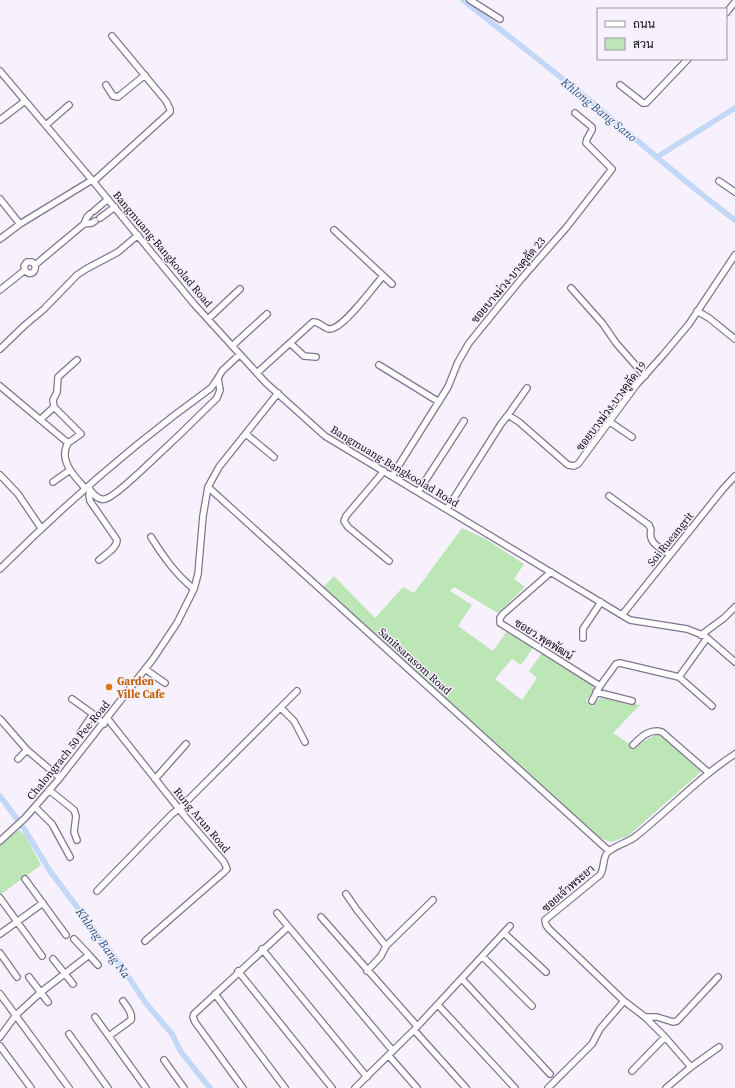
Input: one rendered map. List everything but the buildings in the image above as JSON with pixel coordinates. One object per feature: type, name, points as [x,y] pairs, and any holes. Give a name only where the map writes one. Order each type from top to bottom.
[{"type":"street","points":[[470,0],[500,20]]},
{"type":"street","points":[[727,12],[735,2]]},
{"type":"street","points":[[0,239],[20,224],[93,180],[170,112],[166,101],[112,36]]},
{"type":"street","points":[[620,85],[643,103],[646,103],[687,60]]},
{"type":"street","name":"Bangmuang-Bangkoolad Road","points":[[0,71],[93,180],[194,304],[239,355],[325,436],[630,620],[687,629],[707,638],[735,662]]},
{"type":"street","points":[[106,85],[115,97],[118,97],[145,75]]},
{"type":"street","points":[[0,120],[25,101]]},
{"type":"street","points":[[46,126],[69,105]]},
{"type":"street","name":"ซอยบางม่วง-บางคูลัด 23","points":[[392,476],[439,402],[452,379],[461,356],[469,343],[570,222],[612,169],[586,143],[592,127],[575,113]]},
{"type":"street","points":[[719,181],[735,192]]},
{"type":"street","points":[[0,199],[20,224]]},
{"type":"street","points":[[0,290],[25,270],[27,273],[34,272],[36,268],[35,264],[84,224],[87,217],[108,199]]},
{"type":"street","points":[[84,224],[92,223],[114,207]]},
{"type":"street","points":[[334,230],[392,284]]},
{"type":"street","points":[[0,349],[44,309],[77,275],[118,252],[138,235]]},
{"type":"street","name":"ซอยบางม่วง-บางคูลัด 19","points":[[508,415],[519,422],[571,466],[578,464],[645,376],[680,336],[735,255]]},
{"type":"street","points":[[257,373],[315,322],[330,329],[339,325],[353,312],[383,276]]},
{"type":"street","points":[[571,288],[603,324],[616,343],[645,376]]},
{"type":"street","points":[[208,319],[240,289]]},
{"type":"street","points":[[697,311],[709,318],[735,339]]},
{"type":"street","points":[[232,346],[267,314]]},
{"type":"street","points":[[290,343],[304,356],[316,357]]},
{"type":"street","points":[[0,569],[41,528],[141,441],[211,388],[222,371],[239,355]]},
{"type":"street","points":[[77,360],[58,377],[57,392],[53,400],[54,407],[81,434],[68,443],[65,448],[66,460],[70,470],[96,496],[105,500],[132,480],[217,398],[220,390],[218,378]]},
{"type":"street","points":[[379,365],[439,402]]},
{"type":"street","points":[[0,386],[68,443]]},
{"type":"street","points":[[447,509],[501,424],[527,388]]},
{"type":"street","name":"Chalongrach 50 Pee Road","points":[[0,842],[25,818],[60,778],[145,669],[177,623],[194,589],[198,574],[203,516],[208,487],[219,467],[278,393]]},
{"type":"street","points":[[41,419],[54,407]]},
{"type":"street","points":[[418,492],[464,421]]},
{"type":"street","points":[[610,422],[632,437]]},
{"type":"street","points":[[246,434],[274,457]]},
{"type":"street","points":[[53,482],[70,470]]},
{"type":"street","points":[[384,471],[346,516],[344,521],[348,527],[389,561]]},
{"type":"street","points":[[0,475],[18,494],[41,528]]},
{"type":"street","name":"Soi Rueangrit","points":[[622,615],[722,489],[735,476]]},
{"type":"street","name":"Sanitsarasom Road","points":[[208,487],[609,851]]},
{"type":"street","points":[[87,488],[90,501],[117,540],[115,547],[99,560]]},
{"type":"street","points":[[609,496],[649,526],[651,530],[650,536],[652,542],[670,555]]},
{"type":"street","points":[[151,537],[162,555],[180,577],[194,589]]},
{"type":"street","name":"ซอยว.พุดพัฒน์","points":[[551,572],[503,614],[500,618],[500,623],[600,686]]},
{"type":"street","points":[[583,638],[583,629],[601,602]]},
{"type":"street","points":[[701,635],[724,618],[735,607]]},
{"type":"street","points":[[680,677],[707,638]]},
{"type":"street","points":[[592,701],[596,692],[616,664],[620,663],[680,677],[712,706]]},
{"type":"street","points":[[145,669],[165,683]]},
{"type":"street","points":[[97,891],[172,814],[180,808],[297,692]]},
{"type":"street","points":[[596,692],[632,701]]},
{"type":"street","name":"Rung Arun Road","points":[[72,699],[105,721],[180,808],[224,862],[227,869],[145,941]]},
{"type":"street","points":[[281,708],[294,721],[305,742]]},
{"type":"street","points":[[80,733],[93,714]]},
{"type":"street","points":[[0,719],[27,750],[60,778]]},
{"type":"street","points":[[633,745],[647,733],[653,731],[662,732],[709,773]]},
{"type":"street","points":[[155,779],[186,744]]},
{"type":"street","points":[[18,759],[27,750]]},
{"type":"street","points":[[609,851],[634,838],[709,773],[735,754]]},
{"type":"street","points":[[49,790],[74,810],[76,816],[74,832],[77,840]]},
{"type":"street","points":[[35,807],[52,824],[70,857]]},
{"type":"street","name":"ซอยเจ้าพระยา","points":[[609,851],[605,857],[603,870],[600,875],[547,918],[546,922],[549,929],[624,1001]]},
{"type":"street","points":[[25,879],[66,935]]},
{"type":"street","points":[[346,894],[386,946]]},
{"type":"street","points":[[0,898],[42,956]]},
{"type":"street","points":[[367,971],[380,956],[386,946],[433,900]]},
{"type":"street","points":[[0,934],[43,903]]},
{"type":"street","points":[[277,913],[417,1088]]},
{"type":"street","points":[[321,917],[466,1088]]},
{"type":"street","points":[[355,1088],[416,1028],[510,926]]},
{"type":"street","points":[[243,1088],[193,1017],[194,1014],[262,949],[288,927]]},
{"type":"street","points":[[504,933],[546,972]]},
{"type":"street","points":[[74,940],[98,965]]},
{"type":"street","points":[[262,949],[367,1077]]},
{"type":"street","points":[[0,953],[17,977]]},
{"type":"street","points":[[0,1037],[16,1015],[41,992],[89,955]]},
{"type":"street","points":[[483,957],[532,1006]]},
{"type":"street","points":[[53,959],[73,984]]},
{"type":"street","points":[[238,972],[332,1088]]},
{"type":"street","points":[[29,977],[48,1002]]},
{"type":"street","points":[[645,1017],[657,1017],[673,1022],[677,1021],[718,977]]},
{"type":"street","points":[[462,979],[550,1074]]},
{"type":"street","points":[[0,994],[69,1088]]},
{"type":"street","points":[[215,994],[285,1088]]},
{"type":"street","points":[[109,1036],[131,1020],[132,1016],[130,1011],[123,1001]]},
{"type":"street","points":[[548,1088],[592,1044],[600,1029],[624,1001],[645,1017],[691,1067]]},
{"type":"street","points":[[438,1005],[515,1088]]},
{"type":"street","points":[[95,1017],[146,1088]]},
{"type":"street","points":[[69,1034],[108,1088]]},
{"type":"street","points":[[632,1071],[665,1037]]},
{"type":"street","points":[[0,1046],[31,1088]]},
{"type":"street","points":[[666,1088],[691,1067],[719,1047]]},
{"type":"street","points":[[164,1060],[181,1087]]},
{"type":"green space","points":[[462,528],[486,539],[524,564],[514,579],[525,587],[498,613],[454,587],[450,591],[472,605],[458,626],[493,651],[507,631],[533,648],[521,665],[512,659],[495,679],[522,700],[537,678],[529,671],[542,653],[596,687],[586,701],[593,706],[600,698],[640,705],[613,733],[634,747],[658,733],[703,770],[628,836],[612,842],[599,838],[323,587],[334,576],[375,618],[403,587],[414,593]]},
{"type":"green space","points":[[19,830],[25,835],[41,865],[0,895],[0,845]]},
{"type":"waterway","name":"Khlong Bang Sano","points":[[463,0],[578,91],[681,178],[735,220]]},
{"type":"waterway","points":[[657,157],[735,108]]},
{"type":"waterway","name":"Khlong Bang Na","points":[[0,796],[25,830],[50,871],[122,967],[145,1002],[172,1034],[181,1052],[210,1088]]},
{"type":"place","name":"Garden Ville Cafe","points":[[109,687]]}]
